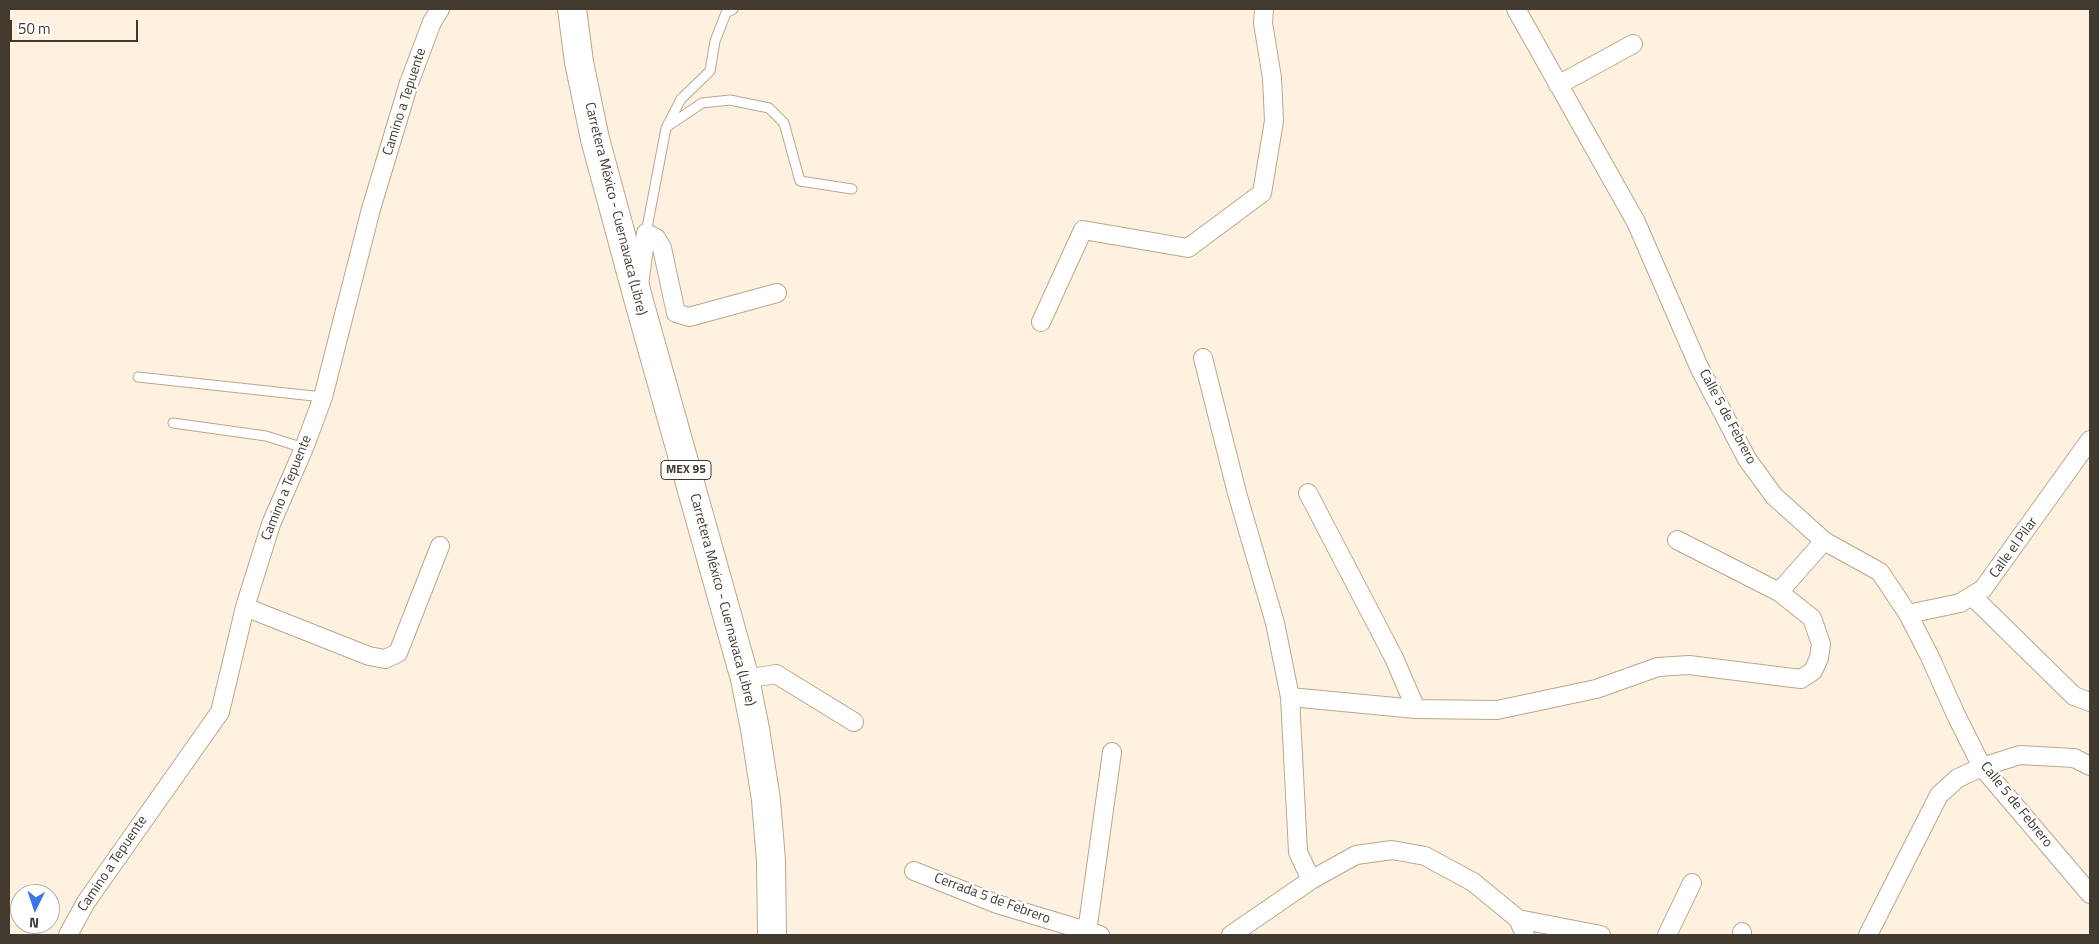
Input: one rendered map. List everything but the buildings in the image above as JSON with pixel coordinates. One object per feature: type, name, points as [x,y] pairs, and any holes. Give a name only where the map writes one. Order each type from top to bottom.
[{"type":"main road","name":"Carretera México - Cuernavaca (Libre)","points":[[572,9],[579,62],[596,138],[638,298],[745,679],[766,800],[771,861],[772,935]]},
{"type":"street","name":"Camino a Tepuente","points":[[68,935],[86,902],[220,712],[245,607],[271,524],[304,448],[323,397],[371,209],[406,92],[432,22],[440,9]]},
{"type":"street","points":[[1041,322],[1083,230],[1188,248],[1262,193],[1274,121],[1272,78],[1263,22],[1264,9]]},
{"type":"street","name":"Calle 5 de Febrero","points":[[1516,9],[1636,222],[1700,366],[1748,459],[1774,496],[1824,541],[1880,572],[1908,614],[1982,767],[2090,894]]},
{"type":"street","points":[[1558,85],[1634,44]]},
{"type":"street","points":[[638,298],[646,233],[656,238],[662,248],[676,313],[689,317],[777,293]]},
{"type":"street","points":[[1203,358],[1237,494],[1275,623],[1290,697],[1298,852],[1311,880]]},
{"type":"street","name":"Calle el Pilar","points":[[1908,614],[1960,603],[1983,589],[2090,440]]},
{"type":"street","points":[[1308,493],[1394,658],[1416,709]]},
{"type":"street","points":[[1290,697],[1416,709],[1497,710],[1596,689],[1658,667],[1689,665],[1801,679],[1813,671],[1819,658],[1821,644],[1812,618],[1779,592],[1677,540]]},
{"type":"street","points":[[1779,592],[1824,541]]},
{"type":"street","points":[[245,607],[370,656],[385,659],[398,654],[440,546]]},
{"type":"street","points":[[1972,596],[2074,696],[2090,702]]},
{"type":"street","points":[[745,679],[776,674],[854,722]]},
{"type":"street","points":[[1093,934],[1112,752]]},
{"type":"street","points":[[1868,935],[1939,795],[1958,778],[1982,767],[2020,755],[2074,758],[2090,766]]},
{"type":"street","points":[[1230,935],[1311,880],[1356,855],[1392,850],[1425,856],[1473,882],[1522,927],[1601,935]]},
{"type":"street","name":"Cerrada 5 de Febrero","points":[[914,871],[997,904],[1093,934]]},
{"type":"street","points":[[1666,935],[1692,883]]},
{"type":"lane","points":[[646,233],[666,128],[681,99],[710,71],[715,41],[726,13],[734,9]]},
{"type":"lane","points":[[666,128],[702,103],[730,100],[769,108],[784,122],[800,182],[852,189]]},
{"type":"lane","points":[[138,377],[323,397]]},
{"type":"lane","points":[[173,423],[266,436],[304,448]]}]
